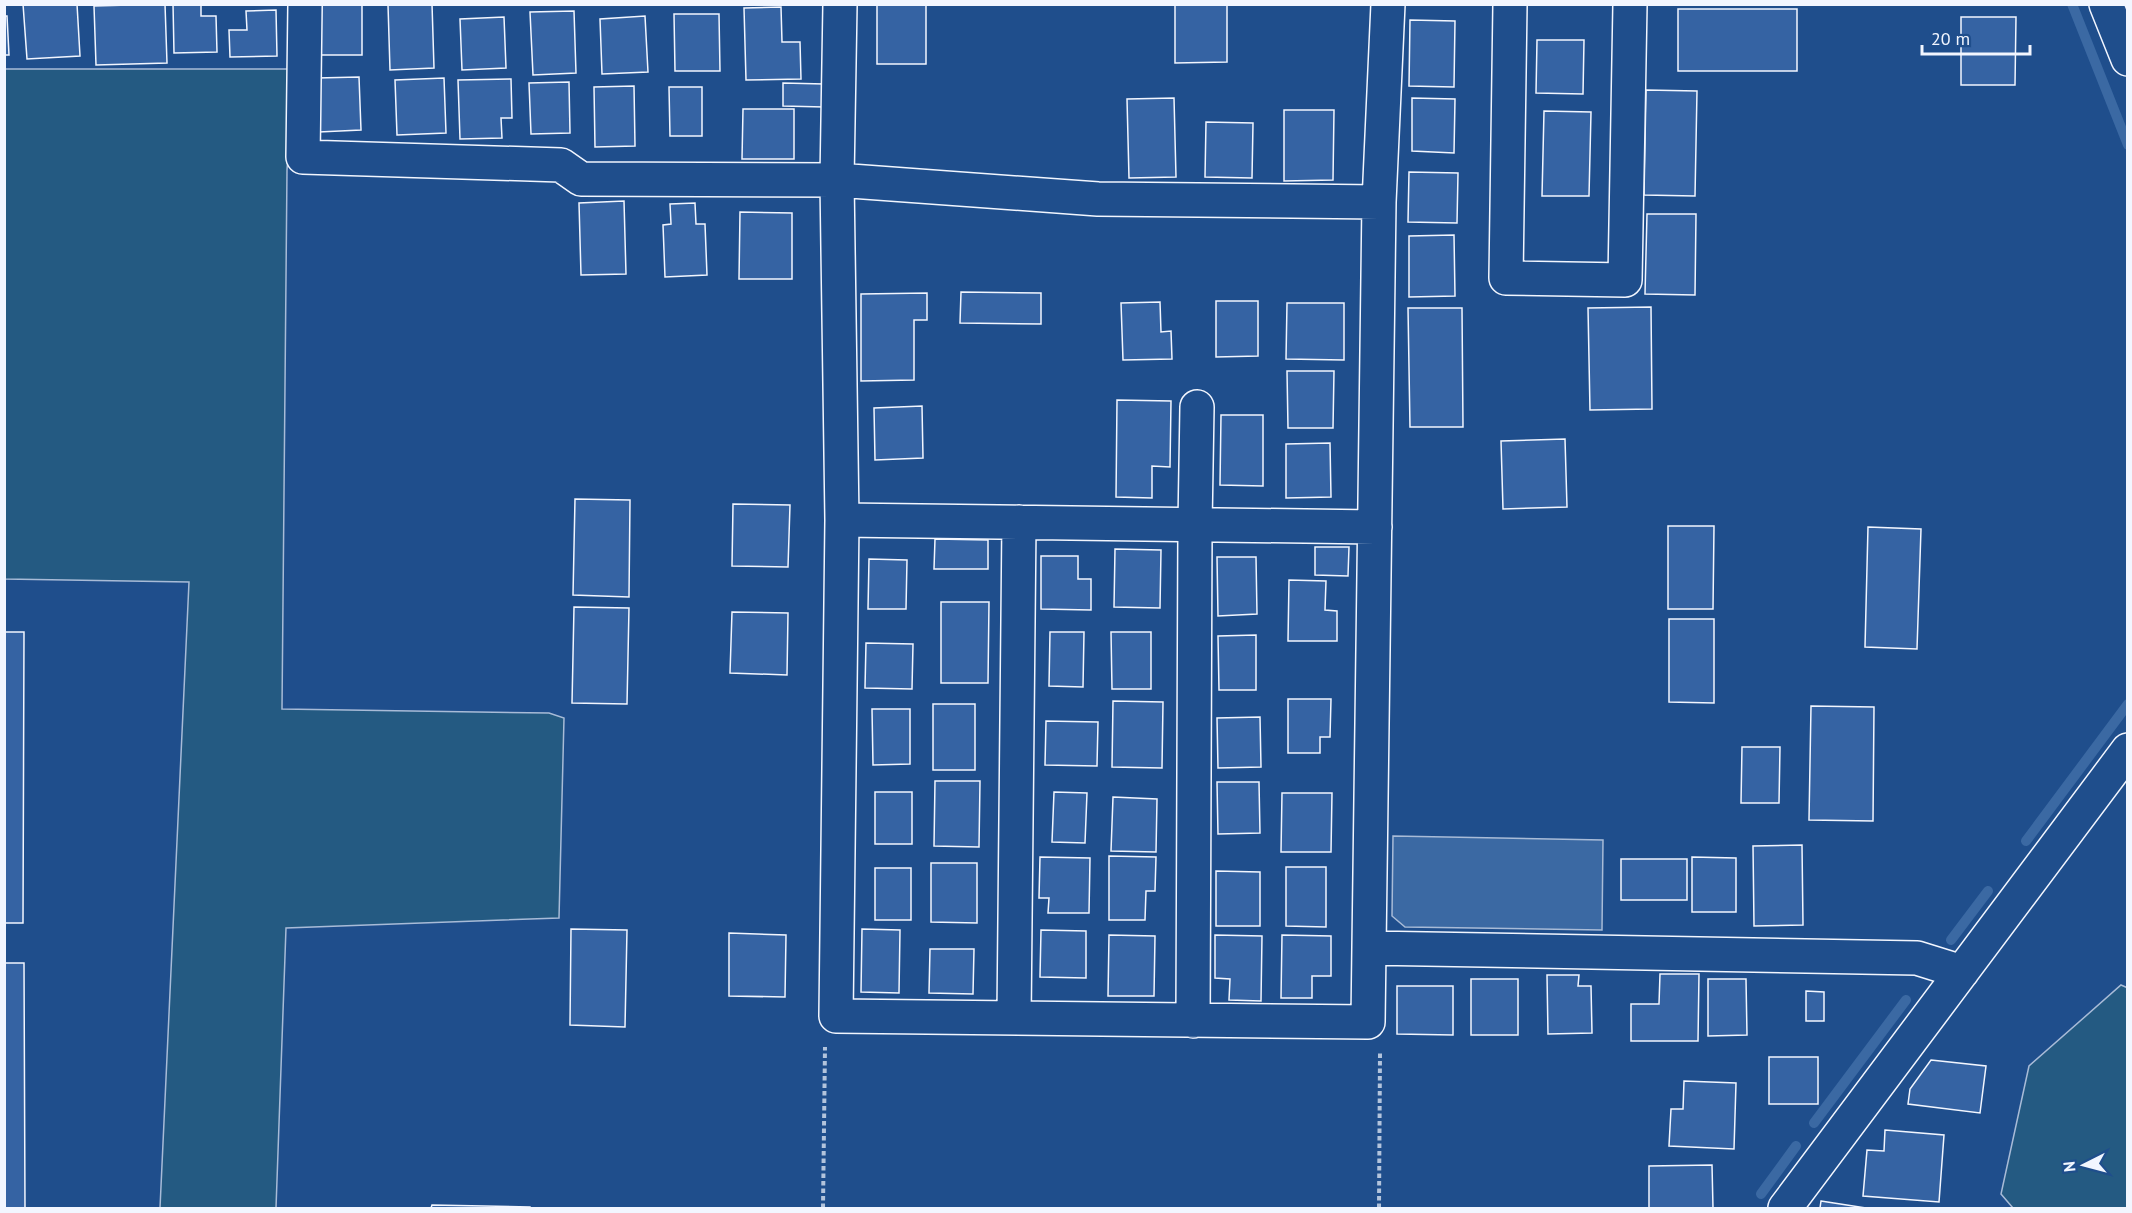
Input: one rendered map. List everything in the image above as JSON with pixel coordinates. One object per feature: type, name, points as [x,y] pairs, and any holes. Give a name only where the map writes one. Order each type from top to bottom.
[{"type":"street","points":[[305,4],[303,158],[561,165],[581,179],[837,180],[1098,199],[1379,202]]},
{"type":"street","points":[[840,4],[837,180],[842,520],[836,1016],[1368,1022],[1379,202],[1388,4]]},
{"type":"street","points":[[1510,4],[1506,278],[1625,280],[1630,4]]},
{"type":"street","points":[[2106,4],[2127,59]]},
{"type":"street","points":[[1192,1020],[1197,407]]},
{"type":"street","points":[[842,520],[1375,527]]},
{"type":"street","points":[[1014,1018],[1019,522]]},
{"type":"street","points":[[1785,1209],[2127,750]]},
{"type":"street","points":[[1369,948],[1917,958],[1962,972]]},
{"type":"path","points":[[823,1209],[825,1037],[836,1016]]},
{"type":"path","points":[[1368,1022],[1380,1039],[1379,1209]]},
{"type":"shaded area","points":[[5,69],[294,69],[287,170],[282,709],[549,713],[564,718],[559,918],[286,928],[276,1208],[160,1208],[189,582],[5,579]]},
{"type":"shaded area","points":[[1393,836],[1603,840],[1602,930],[1405,927],[1392,916]]},
{"type":"shaded area","points":[[2121,985],[2128,988],[2127,1208],[2013,1208],[2001,1194],[2029,1066]]},
{"type":"building","points":[[23,4],[77,4],[80,56],[27,59]]},
{"type":"building","points":[[165,4],[167,63],[96,65],[94,6]]},
{"type":"building","points":[[173,4],[201,4],[201,16],[216,16],[217,52],[174,53]]},
{"type":"building","points":[[321,4],[362,4],[362,55],[321,55]]},
{"type":"building","points":[[432,4],[434,68],[390,70],[388,5]]},
{"type":"building","points":[[877,4],[926,4],[926,64],[877,64]]},
{"type":"building","points":[[1175,4],[1227,4],[1227,62],[1175,63]]},
{"type":"building","points":[[781,7],[782,42],[800,42],[801,79],[746,80],[744,8]]},
{"type":"building","points":[[1678,9],[1797,9],[1797,71],[1678,71]]},
{"type":"building","points":[[276,10],[277,56],[230,57],[229,30],[247,30],[246,11]]},
{"type":"building","points":[[574,11],[576,73],[533,75],[530,12]]},
{"type":"building","points":[[674,14],[719,14],[720,71],[675,71]]},
{"type":"building","points":[[4,16],[7,16],[9,55],[4,55]]},
{"type":"building","points":[[645,16],[648,72],[602,74],[600,19]]},
{"type":"building","points":[[504,17],[506,68],[462,70],[460,19]]},
{"type":"building","points":[[1961,17],[2016,17],[2015,85],[1961,85]]},
{"type":"building","points":[[1410,20],[1455,21],[1454,87],[1409,86]]},
{"type":"building","points":[[1537,40],[1584,40],[1583,94],[1536,93]]},
{"type":"building","points":[[359,77],[361,130],[319,132],[317,78]]},
{"type":"building","points":[[444,78],[446,133],[397,135],[395,80]]},
{"type":"building","points":[[511,79],[512,118],[501,118],[502,138],[460,139],[458,80]]},
{"type":"building","points":[[569,82],[570,133],[531,134],[529,83]]},
{"type":"building","points":[[783,83],[824,84],[824,107],[783,106]]},
{"type":"building","points":[[634,86],[635,146],[595,147],[594,87]]},
{"type":"building","points":[[669,87],[702,87],[702,136],[670,136]]},
{"type":"building","points":[[1646,90],[1697,91],[1695,196],[1644,195]]},
{"type":"building","points":[[1174,98],[1176,177],[1129,178],[1127,99]]},
{"type":"building","points":[[1412,98],[1455,99],[1454,153],[1412,151]]},
{"type":"building","points":[[743,109],[794,109],[794,159],[742,159]]},
{"type":"building","points":[[1284,110],[1334,110],[1333,180],[1284,181]]},
{"type":"building","points":[[1544,111],[1591,112],[1589,196],[1542,196]]},
{"type":"building","points":[[1206,122],[1253,123],[1252,178],[1205,177]]},
{"type":"building","points":[[1409,172],[1458,173],[1457,223],[1408,222]]},
{"type":"building","points":[[624,201],[626,274],[581,275],[579,203]]},
{"type":"building","points":[[695,203],[696,224],[705,224],[707,275],[665,277],[663,225],[671,224],[670,204]]},
{"type":"building","points":[[740,212],[792,213],[792,279],[739,279]]},
{"type":"building","points":[[1647,214],[1696,214],[1695,295],[1645,294]]},
{"type":"building","points":[[1454,235],[1455,296],[1409,297],[1409,236]]},
{"type":"building","points":[[961,292],[1041,293],[1041,324],[960,323]]},
{"type":"building","points":[[927,293],[927,320],[914,320],[914,380],[861,381],[861,294]]},
{"type":"building","points":[[1216,301],[1258,301],[1258,356],[1216,357]]},
{"type":"building","points":[[1160,302],[1161,332],[1171,331],[1172,359],[1123,360],[1121,303]]},
{"type":"building","points":[[1287,303],[1344,303],[1344,360],[1286,359]]},
{"type":"building","points":[[1651,307],[1652,409],[1590,410],[1588,308]]},
{"type":"building","points":[[1408,308],[1462,308],[1463,427],[1410,427]]},
{"type":"building","points":[[1287,371],[1334,371],[1333,428],[1288,428]]},
{"type":"building","points":[[1117,400],[1171,401],[1170,467],[1152,466],[1152,498],[1116,497]]},
{"type":"building","points":[[922,406],[923,458],[875,460],[874,408]]},
{"type":"building","points":[[1221,415],[1263,415],[1263,486],[1220,485]]},
{"type":"building","points":[[1565,439],[1567,507],[1503,509],[1501,441]]},
{"type":"building","points":[[1330,443],[1331,497],[1286,498],[1286,444]]},
{"type":"building","points":[[575,499],[630,500],[629,597],[573,595]]},
{"type":"building","points":[[733,504],[790,505],[788,567],[732,566]]},
{"type":"building","points":[[1668,526],[1714,526],[1713,609],[1668,609]]},
{"type":"building","points":[[1868,527],[1921,529],[1917,649],[1865,647]]},
{"type":"building","points":[[935,539],[988,540],[988,569],[934,569]]},
{"type":"building","points":[[1315,547],[1349,547],[1348,576],[1315,575]]},
{"type":"building","points":[[1115,549],[1161,550],[1160,608],[1114,607]]},
{"type":"building","points":[[1041,556],[1078,556],[1078,579],[1091,579],[1091,610],[1041,609]]},
{"type":"building","points":[[1217,557],[1256,557],[1257,614],[1218,616]]},
{"type":"building","points":[[869,559],[907,560],[906,609],[868,609]]},
{"type":"building","points":[[1289,580],[1326,581],[1325,610],[1337,611],[1337,641],[1288,641]]},
{"type":"building","points":[[941,602],[989,602],[988,683],[941,683]]},
{"type":"building","points":[[574,607],[629,608],[627,704],[572,703]]},
{"type":"building","points":[[732,612],[788,613],[787,675],[730,673]]},
{"type":"building","points":[[1669,619],[1714,619],[1714,703],[1669,702]]},
{"type":"building","points":[[4,632],[24,632],[23,923],[4,923]]},
{"type":"building","points":[[1050,632],[1084,632],[1083,687],[1049,686]]},
{"type":"building","points":[[1111,632],[1151,632],[1151,689],[1112,689]]},
{"type":"building","points":[[1256,635],[1256,690],[1219,690],[1218,636]]},
{"type":"building","points":[[866,643],[913,644],[912,689],[865,688]]},
{"type":"building","points":[[1288,699],[1331,699],[1330,737],[1320,737],[1320,753],[1288,753]]},
{"type":"building","points":[[1113,701],[1163,702],[1162,768],[1112,767]]},
{"type":"building","points":[[933,704],[975,704],[975,770],[933,770]]},
{"type":"building","points":[[1811,706],[1874,707],[1873,821],[1809,820]]},
{"type":"building","points":[[872,709],[910,709],[910,764],[873,765]]},
{"type":"building","points":[[1260,717],[1261,767],[1218,768],[1217,718]]},
{"type":"building","points":[[1046,721],[1098,722],[1097,766],[1045,765]]},
{"type":"building","points":[[1742,747],[1780,747],[1779,803],[1741,803]]},
{"type":"building","points":[[935,781],[980,781],[979,847],[934,846]]},
{"type":"building","points":[[1217,782],[1259,782],[1260,833],[1218,834]]},
{"type":"building","points":[[875,792],[912,792],[912,844],[875,844]]},
{"type":"building","points":[[1054,792],[1087,793],[1085,843],[1052,842]]},
{"type":"building","points":[[1282,793],[1332,793],[1331,852],[1281,852]]},
{"type":"building","points":[[1113,797],[1157,799],[1156,852],[1111,851]]},
{"type":"building","points":[[1802,845],[1803,925],[1754,926],[1753,846]]},
{"type":"building","points":[[1109,856],[1156,857],[1155,891],[1146,891],[1145,920],[1109,920]]},
{"type":"building","points":[[1040,857],[1090,858],[1089,913],[1048,913],[1049,898],[1039,898]]},
{"type":"building","points":[[1692,857],[1736,858],[1736,912],[1692,912]]},
{"type":"building","points":[[1621,859],[1687,859],[1687,900],[1621,900]]},
{"type":"building","points":[[931,863],[977,863],[977,923],[931,922]]},
{"type":"building","points":[[1286,867],[1326,867],[1326,927],[1286,926]]},
{"type":"building","points":[[875,868],[911,868],[911,920],[875,920]]},
{"type":"building","points":[[1216,871],[1260,872],[1260,926],[1216,926]]},
{"type":"building","points":[[571,929],[627,930],[625,1027],[570,1025]]},
{"type":"building","points":[[862,929],[900,930],[899,993],[861,992]]},
{"type":"building","points":[[1041,930],[1086,931],[1086,978],[1040,977]]},
{"type":"building","points":[[729,933],[786,935],[785,997],[729,996]]},
{"type":"building","points":[[1109,935],[1155,936],[1154,996],[1108,996]]},
{"type":"building","points":[[1215,935],[1262,936],[1261,1001],[1229,1000],[1230,979],[1215,978]]},
{"type":"building","points":[[1282,935],[1331,936],[1331,976],[1312,976],[1312,998],[1281,998]]},
{"type":"building","points":[[930,949],[974,949],[973,994],[929,993]]},
{"type":"building","points":[[4,963],[24,963],[25,1208],[4,1208]]},
{"type":"building","points":[[1660,974],[1699,974],[1698,1041],[1631,1041],[1631,1004],[1659,1004]]},
{"type":"building","points":[[1547,975],[1579,975],[1578,986],[1591,986],[1592,1033],[1548,1034]]},
{"type":"building","points":[[1471,979],[1518,979],[1518,1035],[1471,1035]]},
{"type":"building","points":[[1708,979],[1746,979],[1747,1035],[1708,1036]]},
{"type":"building","points":[[1397,986],[1453,986],[1453,1035],[1397,1034]]},
{"type":"building","points":[[1806,991],[1824,992],[1824,1021],[1806,1021]]},
{"type":"building","points":[[1769,1057],[1818,1057],[1818,1104],[1769,1104]]},
{"type":"building","points":[[1931,1060],[1986,1066],[1980,1113],[1908,1104],[1910,1089]]},
{"type":"building","points":[[1684,1081],[1736,1083],[1734,1149],[1669,1146],[1671,1109],[1683,1109]]},
{"type":"building","points":[[1885,1130],[1944,1135],[1939,1202],[1863,1196],[1867,1150],[1884,1151]]},
{"type":"building","points":[[1712,1165],[1713,1208],[1649,1208],[1649,1166]]},
{"type":"building","points":[[1821,1201],[1866,1208],[1820,1208]]},
{"type":"building","points":[[432,1205],[530,1207],[530,1208],[431,1208]]},
{"type":"waterway","points":[[2072,4],[2128,145]]},
{"type":"waterway","points":[[2026,841],[2128,704]]},
{"type":"waterway","points":[[1951,940],[1988,891]]},
{"type":"waterway","points":[[1814,1123],[1906,1000]]},
{"type":"waterway","points":[[1761,1194],[1796,1146]]}]
